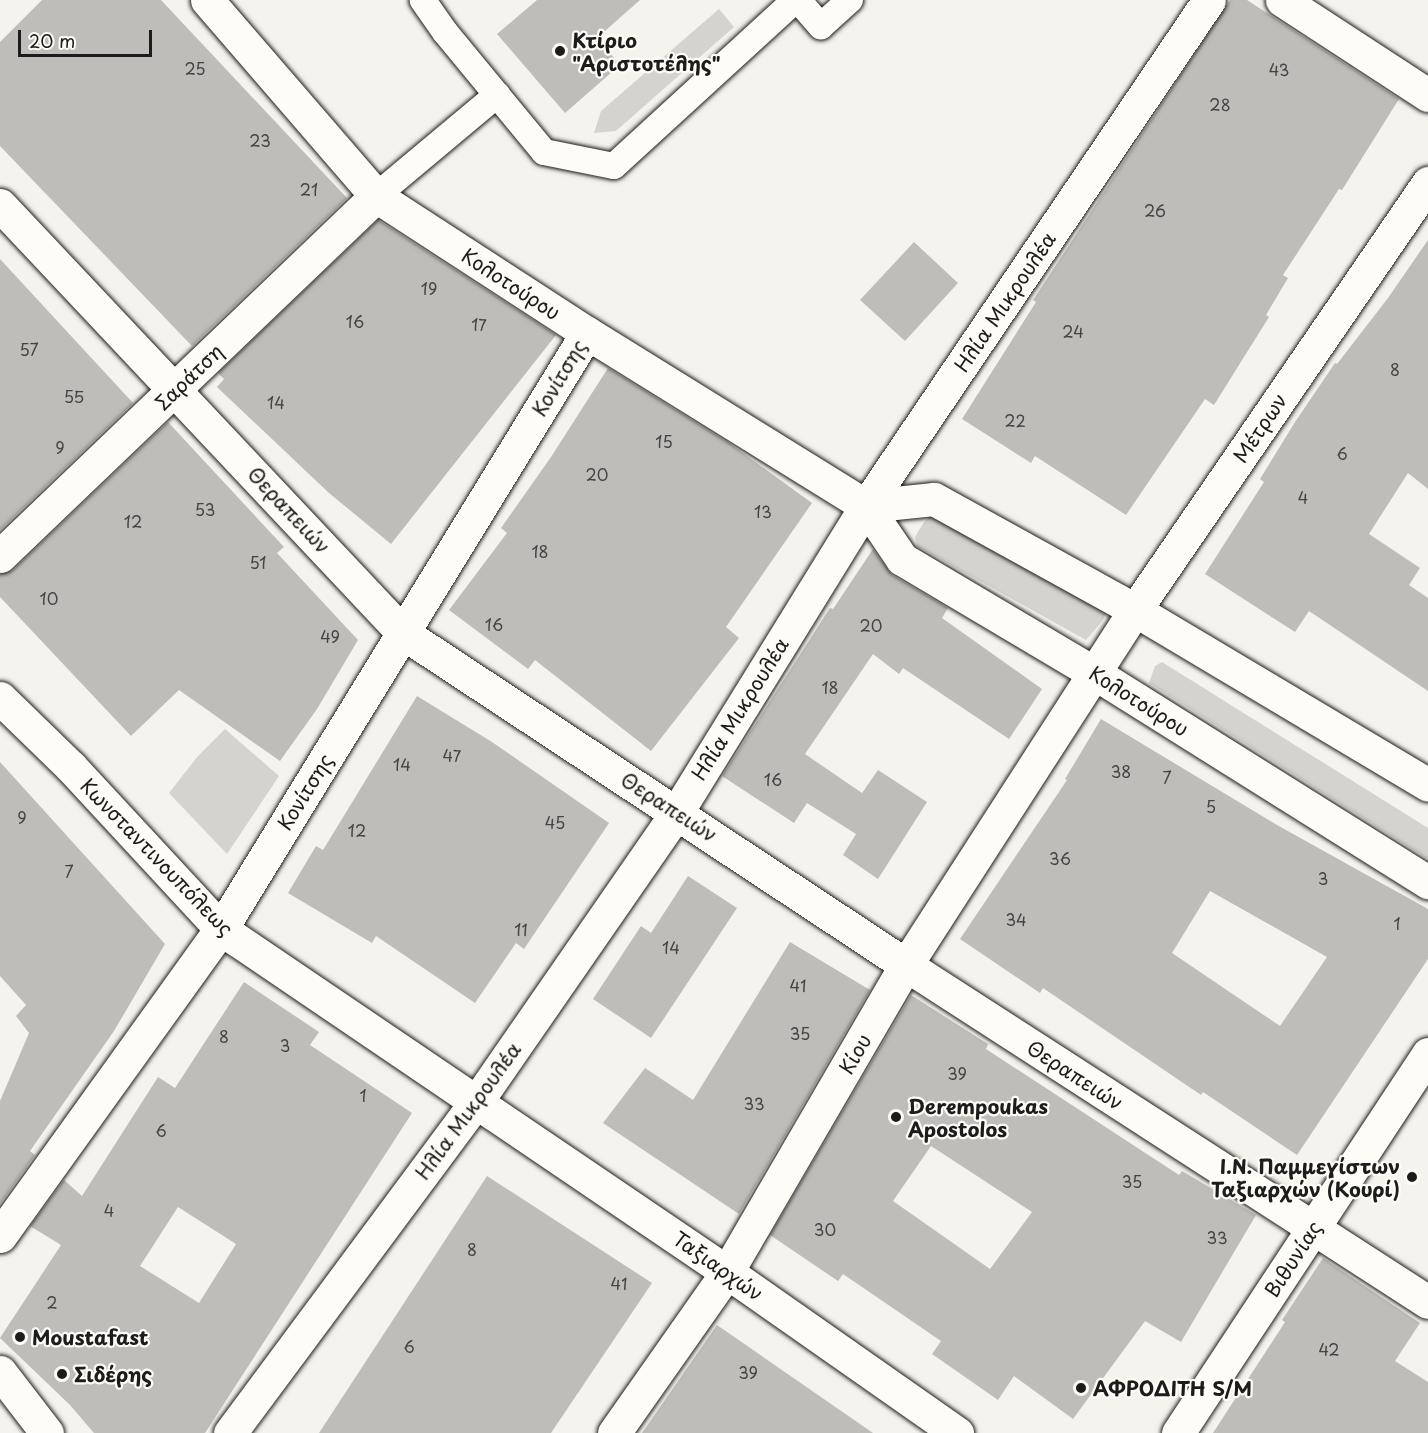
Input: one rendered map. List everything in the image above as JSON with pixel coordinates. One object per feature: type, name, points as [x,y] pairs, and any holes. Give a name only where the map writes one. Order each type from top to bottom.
[{"type":"street","name":"Κολοτούρου","points":[[207,0],[376,196],[587,333],[866,506],[902,559],[1096,674],[1428,882]]},
{"type":"street","name":"Ηλία Μικρουλέα","points":[[230,1433],[477,1101],[676,812],[866,506],[1209,0]]},
{"type":"street","points":[[1282,0],[1428,95]]},
{"type":"street","name":"Μέτρων","points":[[1096,674],[1135,610],[1428,183]]},
{"type":"street","name":"Σαράτση","points":[[0,556],[376,196]]},
{"type":"street","name":"Θεραπειών","points":[[0,205],[176,389],[403,633],[906,965],[1428,1302]]},
{"type":"street","name":"Κονίτσης","points":[[0,1236],[221,929],[587,333]]},
{"type":"street","points":[[866,506],[934,500],[1135,610],[1428,785]]},
{"type":"street","name":"Κίου","points":[[614,1433],[727,1272],[906,965],[1096,674]]},
{"type":"street","name":"Κωνσταντινουπόλεως","points":[[0,698],[71,767],[221,929],[477,1101]]},
{"type":"street","name":"Βιθυνίας","points":[[1178,1433],[1428,1054]]},
{"type":"street","name":"Ταξιαρχών","points":[[477,1101],[957,1433]]},
{"type":"street","points":[[0,1372],[47,1433]]},
{"type":"lane","points":[[423,0],[445,32],[544,152],[614,166],[796,0],[821,26],[850,0]]},
{"type":"lane","points":[[376,196],[497,95]]},
{"type":"shaded area","points":[[719,9],[734,27],[616,131],[594,133],[601,111]]},
{"type":"shaded area","points":[[933,514],[1106,613],[1103,620],[1086,640],[917,546],[915,537],[924,522]]},
{"type":"shaded area","points":[[1162,662],[1428,828],[1428,859],[1149,683],[1155,666]]},
{"type":"shaded area","points":[[225,729],[279,776],[227,854],[169,793],[198,756]]},
{"type":"building","points":[[42,0],[161,0],[347,198],[192,346],[0,146],[0,42]]},
{"type":"building","name":"Κτίριο \"Αριστοτέλης\"","points":[[537,0],[640,0],[597,38],[620,65],[565,113],[497,34]]},
{"type":"building","points":[[1230,0],[1247,0],[1399,99],[1342,190],[1339,189],[1283,275],[1288,278],[1266,315],[1269,317],[1214,405],[1205,399],[1126,515],[1035,456],[1031,463],[962,419],[1036,302],[1033,300]]},
{"type":"building","points":[[378,220],[556,335],[391,544],[329,493],[217,387],[224,379],[218,373]]},
{"type":"building","points":[[1428,240],[1428,489],[1408,473],[1369,534],[1420,568],[1409,585],[1428,598],[1428,691],[1309,611],[1295,632],[1205,574],[1264,482],[1260,479],[1295,422],[1335,363],[1337,364],[1388,298]]},
{"type":"building","points":[[914,242],[958,283],[905,341],[860,300]]},
{"type":"building","points":[[0,259],[133,403],[0,530]]},
{"type":"building","points":[[608,368],[729,443],[812,503],[726,627],[739,638],[651,751],[535,660],[528,669],[449,610],[507,533],[501,528],[551,457]]},
{"type":"building","points":[[168,422],[284,547],[277,553],[358,640],[317,709],[280,761],[179,690],[131,736],[0,597],[0,574],[13,570]]},
{"type":"building","points":[[873,549],[892,575],[948,608],[942,618],[1042,689],[1009,739],[903,668],[899,674],[873,654],[805,754],[862,793],[878,770],[927,802],[878,879],[843,855],[856,834],[807,803],[794,823],[722,776],[830,608],[833,609]]},
{"type":"building","points":[[417,696],[492,742],[609,823],[524,949],[516,943],[475,1003],[376,936],[372,943],[288,893],[316,846],[323,850]]},
{"type":"building","points":[[1101,719],[1277,825],[1428,909],[1428,959],[1297,1155],[1203,1092],[1201,1095],[1043,988],[1040,993],[960,939],[1067,780],[1065,779]],"holes":[[[1210,891],[1327,957],[1280,1026],[1172,953]]]},
{"type":"building","points":[[0,762],[165,944],[114,1031],[30,1151],[35,1155],[0,1204],[0,1101],[29,1033],[16,1016],[26,1005],[0,976]]},
{"type":"building","points":[[688,876],[737,908],[651,1038],[593,999],[641,926],[651,933]]},
{"type":"building","points":[[790,942],[870,990],[739,1214],[603,1123],[645,1068],[693,1100]]},
{"type":"building","points":[[244,982],[319,1032],[310,1045],[412,1113],[205,1433],[94,1433],[70,1405],[0,1338],[61,1245],[30,1226],[64,1180],[82,1196],[158,1077],[175,1088]],"holes":[[[178,1207],[236,1244],[199,1303],[140,1266]]]},
{"type":"building","points":[[911,995],[988,1044],[986,1049],[1179,1175],[1182,1171],[1256,1215],[1181,1342],[1145,1321],[1073,1419],[1014,1376],[998,1400],[932,1354],[941,1341],[843,1274],[838,1281],[770,1235]],"holes":[[[931,1146],[1032,1212],[990,1269],[893,1201]]]},
{"type":"building","points":[[487,1176],[652,1283],[551,1433],[319,1433]]},
{"type":"building","points":[[1323,1258],[1420,1323],[1395,1361],[1428,1382],[1428,1433],[1213,1433],[1285,1322],[1282,1320]]},
{"type":"building","points":[[717,1325],[873,1433],[642,1433]]},
{"type":"place","name":"Κτίριο \"Αριστοτέλης\"","points":[[560,51]]},
{"type":"place","name":"Derempoukas Apostolos","points":[[896,1117]]},
{"type":"place","name":"Ι.Ν. Παμμεγίστων Ταξιαρχών (Κουρί)","points":[[1412,1177]]},
{"type":"place","name":"Moustafast","points":[[20,1337]]},
{"type":"place","name":"Σιδέρης","points":[[62,1374]]},
{"type":"place","name":"ΑΦΡΟΔΙΤΗ S/M","points":[[1081,1388]]}]
